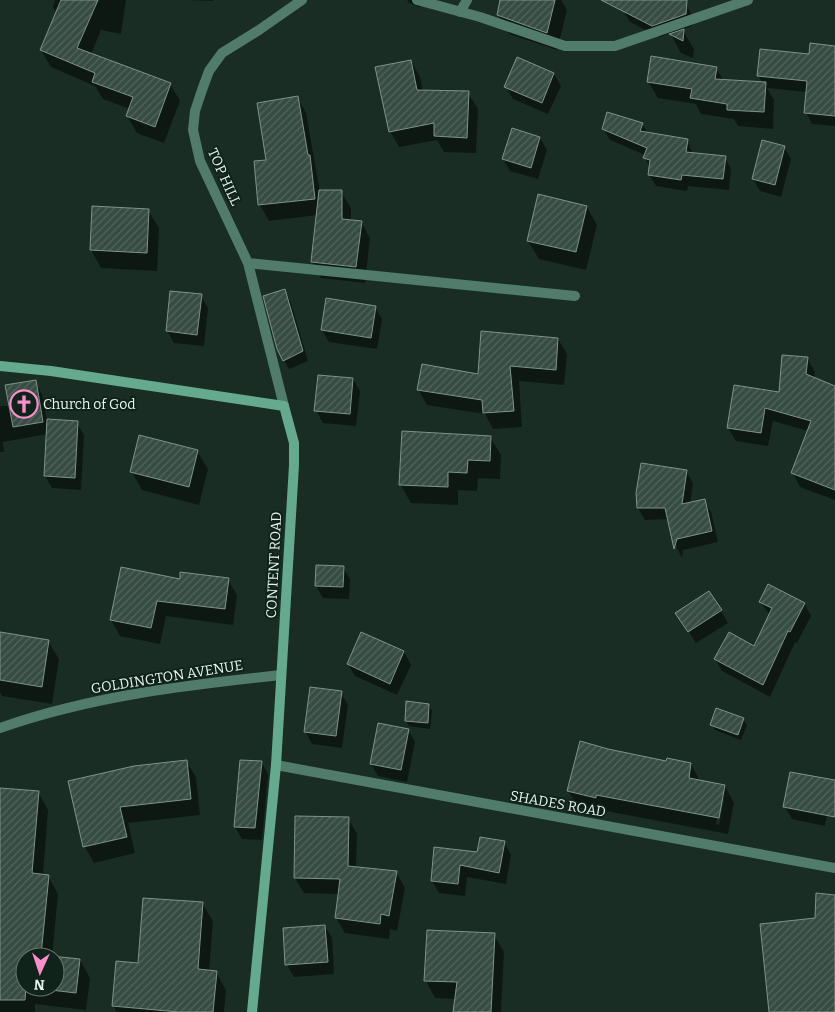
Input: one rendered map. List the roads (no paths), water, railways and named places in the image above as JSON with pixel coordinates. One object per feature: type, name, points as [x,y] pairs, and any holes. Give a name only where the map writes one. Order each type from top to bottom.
[{"type":"street","name":"TOP HILL","points":[[284,406],[248,263],[200,161],[193,130],[195,111],[209,71],[222,53],[302,0]]},
{"type":"street","points":[[417,0],[565,46],[615,46],[748,0]]},
{"type":"street","points":[[460,12],[467,0]]},
{"type":"street","points":[[248,263],[576,296]]},
{"type":"street","points":[[0,366],[51,370],[284,406]]},
{"type":"street","name":"CONTENT ROAD","points":[[252,1012],[276,766],[294,465],[294,444],[284,406]]},
{"type":"street","name":"GOLDINGTON AVENUE","points":[[0,728],[29,718],[114,697],[281,675]]},
{"type":"street","name":"SHADES ROAD","points":[[276,766],[835,868]]},
{"type":"place","name":"Church of God","points":[[24,404]]}]
